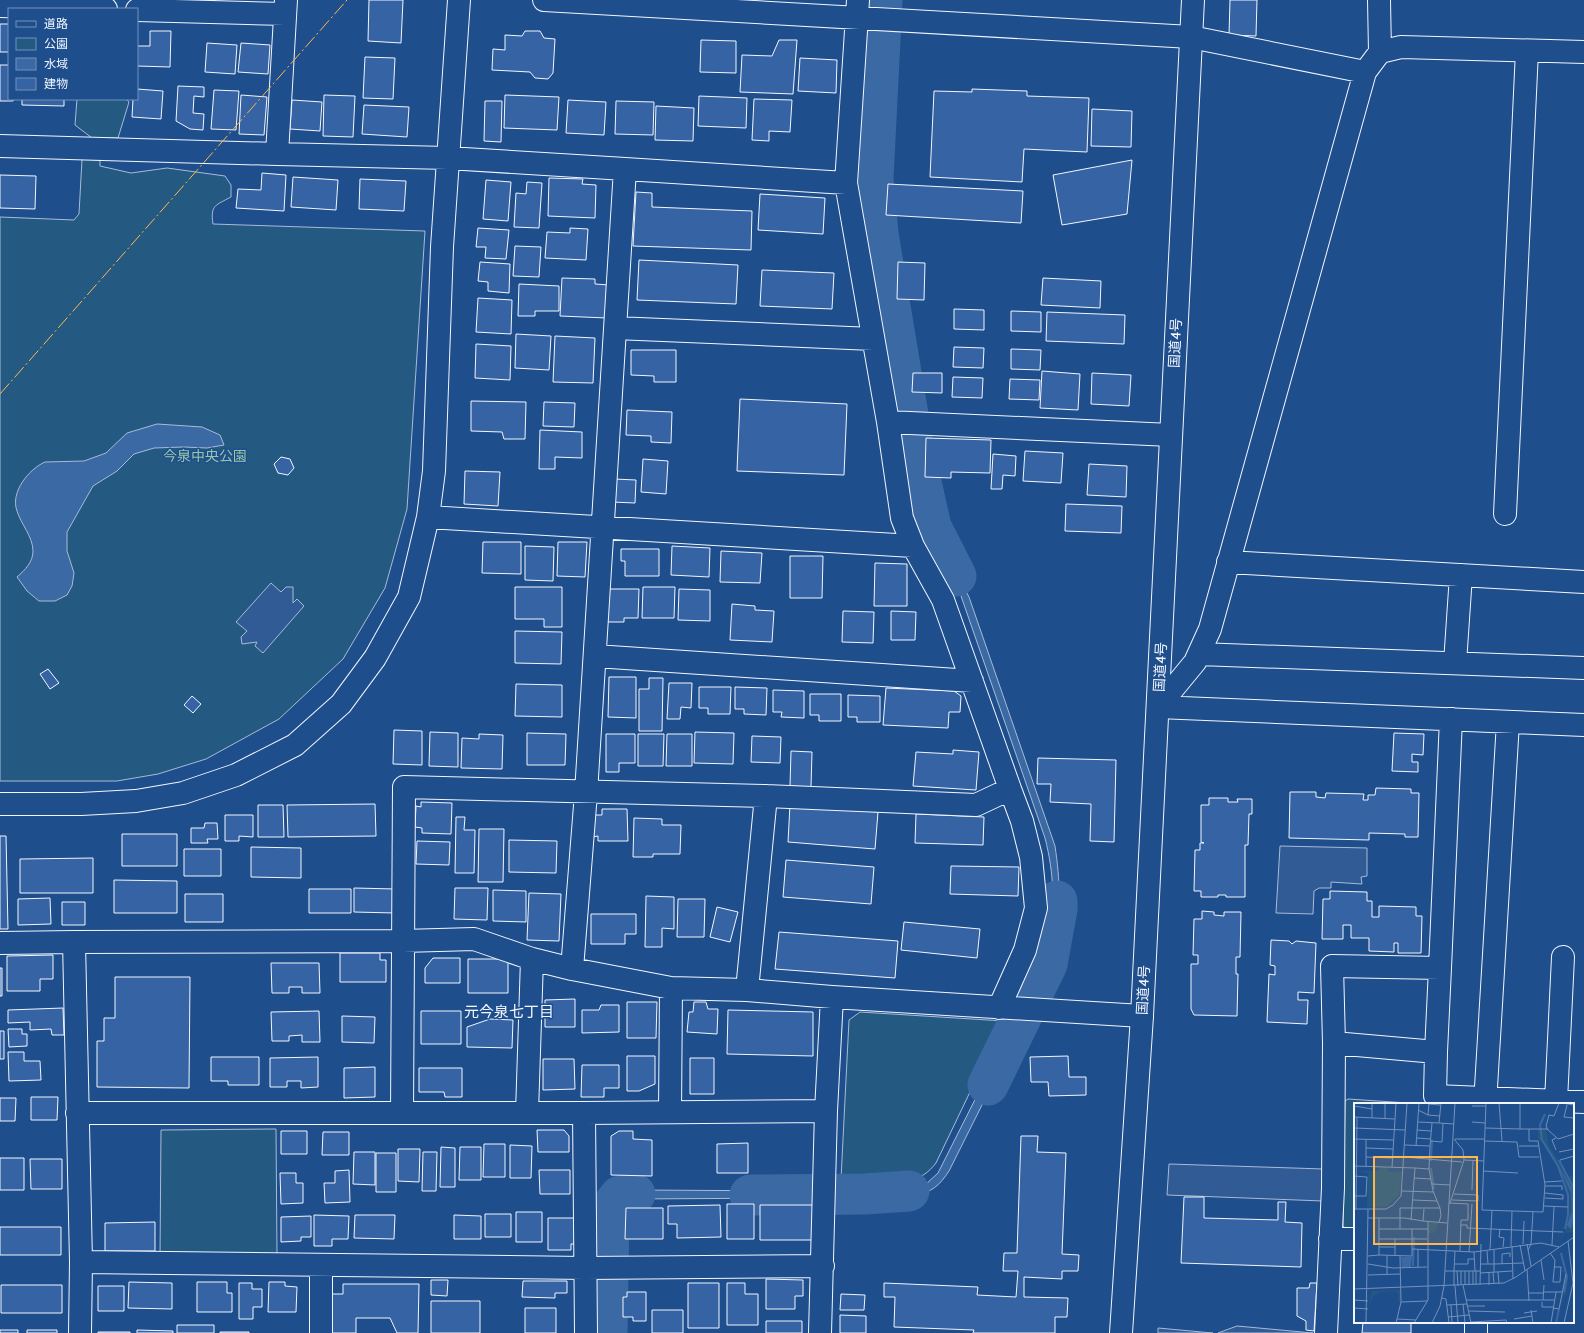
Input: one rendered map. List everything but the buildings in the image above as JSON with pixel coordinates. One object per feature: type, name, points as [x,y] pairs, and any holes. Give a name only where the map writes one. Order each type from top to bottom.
[{"type":"main road","points":[[0,804],[81,804],[136,801],[183,793],[236,775],[295,745],[341,704],[375,658],[409,597],[428,517],[434,471],[442,247],[459,0]]},
{"type":"main road","points":[[544,0],[858,9],[1190,37],[1365,72]]},
{"type":"main road","name":"国道4号","points":[[1121,1333],[1142,1016],[1193,0]]},
{"type":"main road","points":[[1158,707],[1195,662],[1210,629],[1365,72],[1380,52],[1379,0]]},
{"type":"main road","points":[[0,6],[71,8]]},
{"type":"main road","points":[[138,10],[285,7],[277,154]]},
{"type":"main road","points":[[858,9],[846,183],[888,422],[902,518],[913,546],[943,600],[1022,821],[1031,857],[1036,908],[1025,950],[999,1008]]},
{"type":"main road","points":[[1380,52],[1401,47],[1584,52]]},
{"type":"main road","points":[[1505,514],[1527,51]]},
{"type":"main road","points":[[0,146],[448,158],[846,183]]},
{"type":"main road","points":[[572,969],[586,793],[625,169]]},
{"type":"main road","points":[[615,328],[874,339]]},
{"type":"main road","points":[[888,422],[1171,435]]},
{"type":"main road","points":[[428,517],[913,546]]},
{"type":"main road","points":[[1228,562],[1584,582]]},
{"type":"main road","points":[[1455,663],[1461,575]]},
{"type":"main road","points":[[1199,654],[1584,668]]},
{"type":"main road","points":[[595,656],[972,681]]},
{"type":"main road","points":[[1158,707],[1584,725]]},
{"type":"main road","points":[[1451,719],[1435,1096],[1485,1101],[1584,1102]]},
{"type":"main road","points":[[1485,1101],[1508,722]]},
{"type":"main road","points":[[402,1112],[404,787],[586,793],[766,796],[976,805],[1010,788]]},
{"type":"main road","points":[[747,990],[766,796]]},
{"type":"main road","points":[[0,943],[403,941],[474,939],[532,960],[671,988],[747,990],[999,1008],[1142,1016]]},
{"type":"main road","points":[[74,942],[81,1262],[80,1333]]},
{"type":"main road","points":[[1556,1101],[1563,957]]},
{"type":"main road","points":[[527,1113],[532,960]]},
{"type":"main road","points":[[1326,1333],[1333,1188],[1334,1043],[1332,966],[1440,968]]},
{"type":"main road","points":[[670,1112],[671,988]]},
{"type":"main road","points":[[820,1333],[826,1111],[832,997]]},
{"type":"main road","points":[[1334,1043],[1436,1052]]},
{"type":"main road","points":[[78,1113],[584,1113],[826,1111]]},
{"type":"main road","points":[[584,1113],[586,1333]]},
{"type":"main road","points":[[1330,1239],[1354,1239]]},
{"type":"main road","points":[[81,1262],[586,1268],[822,1266]]},
{"type":"main road","points":[[322,1265],[322,1333]]},
{"type":"green space","points":[[77,100],[127,100],[129,102],[118,138],[92,138],[75,125]]},
{"type":"green space","name":"今泉中央公園","points":[[82,159],[100,160],[100,166],[131,173],[167,168],[225,176],[231,185],[231,197],[215,206],[213,209],[213,224],[425,231],[407,509],[385,588],[343,659],[279,719],[206,759],[158,774],[117,781],[0,781],[0,217],[74,220],[79,214]]},
{"type":"green space","points":[[860,1012],[1004,1021],[936,1163],[930,1170],[917,1178],[909,1180],[841,1179],[849,1020]]},
{"type":"green space","points":[[1348,1099],[1408,1103],[1354,1103],[1354,1233],[1351,1233],[1343,1226],[1345,1101]]},
{"type":"green space","points":[[276,1129],[277,1256],[160,1256],[161,1130]]},
{"type":"shaded area","points":[[271,583],[281,592],[286,587],[293,587],[293,603],[297,599],[304,606],[263,653],[255,646],[257,642],[242,644],[241,637],[247,631],[236,622]]},
{"type":"shaded area","points":[[1280,846],[1367,848],[1367,876],[1361,877],[1362,884],[1331,882],[1331,888],[1319,888],[1314,891],[1313,914],[1276,913]]},
{"type":"shaded area","points":[[1169,1164],[1324,1169],[1323,1201],[1167,1195]]},
{"type":"shaded area","points":[[1237,1326],[1313,1333],[1218,1333]]},
{"type":"shaded area","points":[[1158,1328],[1213,1333],[1158,1333]]},
{"type":"water","points":[[876,58],[883,58],[876,181],[909,399],[903,400],[871,180]]},
{"type":"water","points":[[157,424],[202,427],[220,435],[224,445],[207,448],[154,448],[134,454],[117,471],[93,486],[67,532],[67,551],[74,573],[72,586],[67,595],[55,601],[39,601],[27,591],[17,577],[26,569],[33,555],[31,541],[17,511],[16,496],[22,482],[33,470],[45,462],[84,461],[106,453],[127,433]]},
{"type":"water","points":[[917,445],[930,522],[969,597],[1055,846],[1059,884],[1059,910],[1052,947],[1038,981],[1033,978],[1046,944],[1049,931],[1053,891],[1048,851],[1045,838],[961,596],[923,524],[911,446]]},
{"type":"water","points":[[1009,1032],[1017,1035],[949,1171],[940,1182],[934,1188],[926,1192],[906,1197],[852,1197],[852,1191],[913,1188],[925,1185],[938,1173]]},
{"type":"water","points":[[635,1190],[807,1191],[806,1198],[626,1199],[618,1205],[615,1210],[612,1235],[605,1235],[606,1217],[609,1204],[618,1196]]},
{"type":"waterway","points":[[882,0],[873,178],[878,234],[914,451],[931,527],[956,576]]},
{"type":"waterway","points":[[988,1085],[1047,964],[1057,909],[1057,901]]},
{"type":"waterway","points":[[750,1195],[865,1194],[909,1191]]},
{"type":"waterway","points":[[607,1333],[609,1210],[620,1196],[635,1194]]},
{"type":"power","points":[[0,394],[347,0]]},
{"type":"district","name":"元今泉七丁目","points":[[509,1012]]}]
